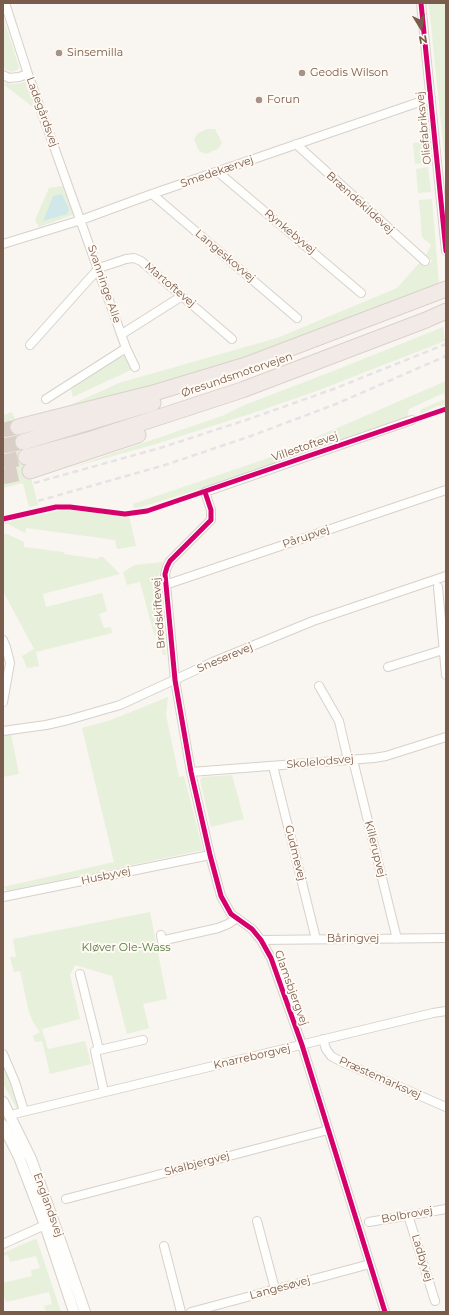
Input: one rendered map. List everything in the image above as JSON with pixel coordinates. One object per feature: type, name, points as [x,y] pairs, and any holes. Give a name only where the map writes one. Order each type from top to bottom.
[{"type":"highway","points":[[18,427],[157,392],[246,365],[446,291]]},
{"type":"highway","name":"Øresundsmotorvejen","points":[[22,442],[193,391],[292,356],[342,337],[446,291]]},
{"type":"highway","name":"Øresundsmotorvejen","points":[[28,464],[92,439],[242,390],[446,311]]},
{"type":"street","name":"Ladegårdsvej","points":[[5,3],[28,74],[82,220]]},
{"type":"street","name":"Oliefabriksvej","points":[[421,3],[446,251]]},
{"type":"street","points":[[3,74],[9,78],[28,74]]},
{"type":"street","name":"Smedekærvej","points":[[3,244],[82,220],[152,194],[431,98]]},
{"type":"street","name":"Brændekildevej","points":[[296,144],[426,261]]},
{"type":"street","name":"Rynkebyvej","points":[[218,172],[361,293]]},
{"type":"street","name":"Langeskovvej","points":[[152,194],[297,318]]},
{"type":"street","name":"Svanninge Alle","points":[[82,220],[126,348],[135,367]]},
{"type":"street","name":"Martoftevej","points":[[99,268],[126,259],[134,258],[141,262],[232,339]]},
{"type":"street","points":[[30,345],[99,268]]},
{"type":"street","points":[[122,334],[182,296]]},
{"type":"street","points":[[46,399],[126,348]]},
{"type":"street","name":"Villestoftevej","points":[[205,492],[412,420]]},
{"type":"street","name":"Pårupvej","points":[[165,585],[446,490]]},
{"type":"street","name":"Bredskiftevej","points":[[175,680],[165,574],[170,561],[211,520],[211,510],[205,492]]},
{"type":"street","name":"Sneserevej","points":[[3,731],[46,725],[120,705],[219,660],[313,621],[446,576]]},
{"type":"street","points":[[438,588],[446,675]]},
{"type":"street","points":[[3,640],[10,658],[10,667],[6,677],[3,702]]},
{"type":"street","points":[[388,667],[444,650]]},
{"type":"street","name":"Glamsbjergvej","points":[[175,680],[192,772],[221,896],[232,914],[252,929],[261,940],[271,958],[302,1045],[385,1312]]},
{"type":"street","name":"Killerupvej","points":[[319,686],[340,721],[397,939]]},
{"type":"street","name":"Skolelodsvej","points":[[192,772],[386,756],[446,737]]},
{"type":"street","name":"Gudmevej","points":[[273,766],[316,939]]},
{"type":"street","name":"Husbyvej","points":[[3,897],[210,854]]},
{"type":"street","points":[[161,935],[162,941],[171,939],[218,928],[237,918]]},
{"type":"street","name":"Båringvej","points":[[261,940],[446,938]]},
{"type":"street","points":[[80,974],[99,1050]]},
{"type":"street","name":"Knarreborgvej","points":[[10,1115],[323,1039],[446,1011]]},
{"type":"street","name":"Præstemarksvej","points":[[323,1039],[331,1056],[340,1061],[446,1107]]},
{"type":"street","points":[[104,1092],[94,1051],[143,1040]]},
{"type":"street","points":[[3,1054],[15,1082],[24,1111]]},
{"type":"street","name":"Englandsvej","points":[[3,1102],[31,1159],[52,1214],[84,1312]]},
{"type":"street","name":"Englandsvej","points":[[3,1125],[19,1157],[45,1225],[74,1312]]},
{"type":"street","name":"Skalbjergvej","points":[[66,1199],[328,1130]]},
{"type":"street","name":"Bolbrovej","points":[[369,1222],[446,1209]]},
{"type":"street","name":"Ladbyvej","points":[[408,1216],[435,1301]]},
{"type":"street","points":[[257,1221],[275,1289]]},
{"type":"street","points":[[3,1244],[45,1225]]},
{"type":"street","points":[[164,1246],[181,1312]]},
{"type":"street","name":"Langesøvej","points":[[191,1312],[370,1264]]},
{"type":"green space","points":[[428,3],[446,3],[446,174],[430,15]]},
{"type":"green space","points":[[3,17],[19,67],[17,70],[11,72],[3,68]]},
{"type":"green space","points":[[25,82],[34,108],[3,84]]},
{"type":"green space","points":[[208,129],[215,129],[222,143],[218,149],[206,154],[199,151],[194,139],[198,133]]},
{"type":"green space","points":[[425,142],[427,162],[415,164],[413,143]]},
{"type":"green space","points":[[428,167],[431,192],[418,193],[416,169]]},
{"type":"green space","points":[[63,186],[75,214],[39,227],[35,220],[49,188]]},
{"type":"green space","points":[[432,199],[439,284],[223,367],[57,411],[119,383],[277,338],[397,288],[421,261],[427,266],[432,261],[426,255],[431,245],[422,237],[419,200]]},
{"type":"green space","points":[[443,327],[445,341],[314,392],[156,444],[70,468],[222,416],[242,406]]},
{"type":"green space","points":[[124,356],[133,369],[73,397],[71,389],[118,358]]},
{"type":"green space","points":[[446,381],[446,405],[438,406],[420,414],[421,409],[445,399],[444,393],[409,409],[407,418],[201,489],[134,508],[133,504],[263,460]]},
{"type":"green space","points":[[12,412],[17,423],[38,505],[29,507],[23,483],[3,488],[3,415]]},
{"type":"green space","points":[[69,510],[129,516],[136,546],[117,549],[115,540],[26,528],[25,533],[8,524],[3,524],[57,511]]},
{"type":"green space","points":[[3,533],[24,542],[24,547],[64,552],[64,554],[98,559],[99,557],[103,557],[120,574],[43,594],[46,607],[102,593],[107,611],[99,614],[104,628],[111,627],[112,633],[36,652],[39,666],[27,668],[22,656],[34,649],[3,591]]},
{"type":"green space","points":[[163,562],[159,575],[166,655],[163,655],[159,639],[154,634],[140,582],[127,585],[123,572],[135,565]]},
{"type":"green space","points":[[168,697],[166,715],[179,777],[184,776],[203,850],[8,891],[3,887],[114,862],[82,728],[111,720]]},
{"type":"green space","points":[[10,729],[19,774],[3,777],[3,730]]},
{"type":"green space","points":[[232,775],[244,819],[211,827],[200,780],[202,777]]},
{"type":"green space","name":"Kløver Ole-Wass","points":[[150,912],[167,999],[143,1004],[149,1028],[127,1034],[112,976],[75,965],[70,975],[80,1019],[42,1029],[48,1049],[85,1041],[91,1064],[50,1074],[42,1041],[35,1042],[33,1036],[40,1032],[33,1022],[29,1012],[20,971],[14,972],[10,957],[16,957],[13,939]]},
{"type":"green space","points":[[3,1065],[19,1107],[17,1109],[3,1083]]},
{"type":"green space","points":[[35,1239],[37,1240],[61,1312],[41,1312],[46,1311],[44,1306],[52,1304],[49,1292],[6,1302],[3,1294],[3,1283],[32,1276],[31,1270],[40,1268],[36,1256],[10,1262],[8,1255],[3,1256],[3,1253]]},
{"type":"water","points":[[62,194],[69,209],[67,214],[43,221],[53,196]]},
{"type":"tunnel","points":[[3,430],[18,427]]},
{"type":"tunnel","points":[[3,446],[23,442]]},
{"type":"tunnel","points":[[3,462],[26,457]]},
{"type":"tunnel","points":[[3,477],[30,471]]},
{"type":"railway","points":[[34,483],[160,448],[246,420],[331,390],[446,344]]},
{"type":"railway","points":[[38,501],[165,465],[251,436],[336,404],[446,356]]},
{"type":"cycle path","points":[[421,3],[446,251]]},
{"type":"cycle path","points":[[3,519],[56,507],[70,507],[125,514],[147,511],[446,409]]},
{"type":"cycle path","points":[[205,492],[211,510],[211,520],[170,561],[165,574],[175,680],[191,772],[221,896],[231,914],[252,929],[261,940],[271,958],[302,1045],[385,1312]]},
{"type":"place","name":"Sinsemilla","points":[[59,53]]},
{"type":"place","name":"Geodis Wilson","points":[[302,73]]},
{"type":"place","name":"Forun","points":[[259,100]]}]
